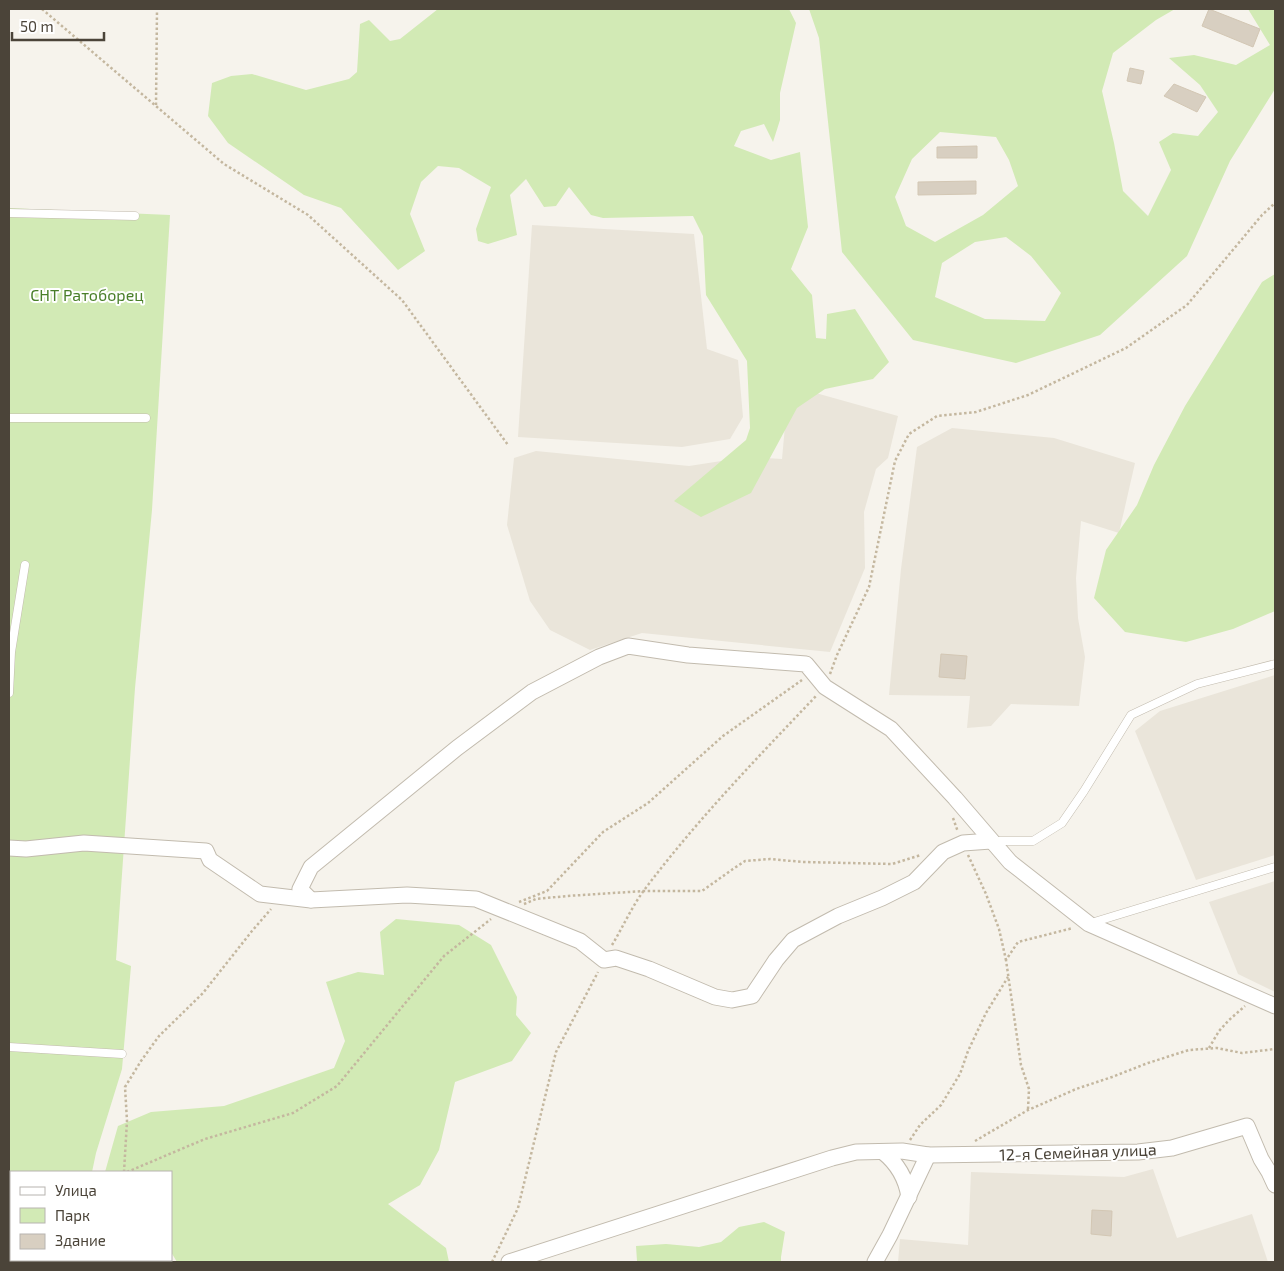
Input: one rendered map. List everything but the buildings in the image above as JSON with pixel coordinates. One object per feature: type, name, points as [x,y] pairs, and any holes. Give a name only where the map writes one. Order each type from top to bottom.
[{"type":"street","points":[[311,900],[300,889],[311,867],[457,748],[532,692],[599,657],[628,646],[688,655],[806,664],[825,687],[891,729],[955,798],[1010,862],[1088,924],[1275,1006]]},
{"type":"street","points":[[9,848],[26,849],[84,843],[206,851],[210,860],[260,894],[311,900],[406,895],[476,900],[580,941],[604,960],[616,958],[649,969],[714,997],[732,1000],[752,996],[776,960],[793,940],[838,916],[882,898],[914,882],[943,852],[963,843],[991,841]]},
{"type":"street","name":"12-я Семейная улица","points":[[928,1155],[1138,1152],[1172,1148],[1248,1126],[1261,1159],[1270,1172],[1275,1185]]},
{"type":"street","points":[[508,1262],[832,1158],[856,1152],[902,1151],[928,1155],[875,1262]]},
{"type":"street","points":[[883,1152],[891,1158],[904,1178],[908,1197]]},
{"type":"lane","points":[[9,213],[135,216]]},
{"type":"lane","points":[[9,418],[146,418]]},
{"type":"lane","points":[[9,693],[10,652],[25,565]]},
{"type":"lane","points":[[991,841],[1033,842],[1062,823],[1131,715],[1197,684],[1275,664]]},
{"type":"lane","points":[[1088,924],[1275,867]]},
{"type":"lane","points":[[9,1047],[122,1054]]},
{"type":"path","points":[[42,9],[224,164],[308,215],[402,300],[508,445]]},
{"type":"path","points":[[156,105],[157,9]]},
{"type":"path","points":[[128,1171],[205,1139],[293,1113],[337,1086],[444,956],[507,908],[547,891],[603,832],[648,803],[723,736],[813,672]]},
{"type":"path","points":[[951,812],[999,929],[1009,976],[1021,1065],[1029,1089],[1028,1110]]},
{"type":"path","points":[[505,911],[536,899],[644,891],[702,892],[733,868],[745,862],[770,859],[803,862],[892,864],[923,855],[943,852]]},
{"type":"path","points":[[126,1171],[127,1121],[125,1087],[140,1061],[159,1036],[203,993],[274,906]]},
{"type":"path","points":[[1006,960],[1018,942],[1088,924]]},
{"type":"path","points":[[902,1151],[920,1124],[941,1105],[960,1074],[968,1051],[986,1013],[1009,976]]},
{"type":"path","points":[[1209,1048],[1219,1031],[1229,1020],[1256,997]]},
{"type":"path","points":[[973,1142],[1028,1110],[1076,1089],[1148,1062],[1190,1050],[1209,1048],[1242,1053],[1275,1049]]},
{"type":"shaded area","points":[[532,225],[694,234],[707,349],[738,360],[743,417],[730,439],[682,447],[518,437]]},
{"type":"shaded area","points":[[805,390],[898,416],[888,458],[876,469],[864,512],[865,568],[830,652],[642,633],[590,650],[550,630],[530,601],[507,525],[514,458],[536,451],[689,466],[747,457],[782,459],[787,404]]},
{"type":"shaded area","points":[[952,428],[1054,438],[1135,463],[1119,533],[1081,521],[1076,578],[1078,618],[1085,657],[1079,706],[1011,704],[991,726],[967,728],[970,696],[889,695],[901,569],[917,447]]},
{"type":"shaded area","points":[[1275,675],[1275,855],[1196,880],[1135,731],[1160,711]]},
{"type":"shaded area","points":[[1275,881],[1275,992],[1238,974],[1209,902]]},
{"type":"shaded area","points":[[1153,1169],[1177,1238],[1252,1214],[1268,1262],[898,1262],[900,1239],[968,1245],[971,1172],[1124,1177]]},
{"type":"green space","points":[[438,9],[789,9],[796,23],[780,93],[780,120],[773,142],[764,124],[741,131],[734,146],[771,160],[800,152],[808,227],[791,269],[812,295],[816,338],[826,339],[827,314],[855,309],[889,362],[873,379],[825,389],[797,408],[751,493],[701,517],[674,501],[746,440],[750,428],[747,361],[706,295],[703,236],[693,216],[603,218],[591,215],[569,187],[556,206],[544,207],[526,179],[510,195],[517,235],[488,244],[478,241],[476,229],[491,187],[459,168],[438,166],[421,182],[410,214],[425,251],[398,270],[341,208],[304,195],[228,143],[208,116],[212,83],[231,76],[252,74],[306,90],[349,79],[357,72],[360,24],[369,20],[390,41],[400,39]]},
{"type":"green space","points":[[809,9],[1175,9],[1156,20],[1113,53],[1102,91],[1123,191],[1148,216],[1171,170],[1159,142],[1173,133],[1198,136],[1218,112],[1200,85],[1169,58],[1194,55],[1236,65],[1270,45],[1248,9],[1275,9],[1275,89],[1230,161],[1187,256],[1100,335],[1016,363],[913,340],[842,252],[819,38]],"holes":[[[940,132],[996,137],[1009,160],[1018,186],[983,215],[935,242],[906,226],[895,197],[912,159]],[[1006,237],[1031,256],[1061,293],[1045,321],[985,319],[935,297],[942,263],[975,242]]]},
{"type":"green space","name":"СНТ Ратоборец","points":[[9,208],[170,215],[152,510],[135,688],[116,960],[131,966],[122,1069],[92,1171],[10,1171],[10,1261],[58,1261],[9,1262]]},
{"type":"green space","points":[[1275,274],[1275,611],[1233,629],[1186,642],[1125,632],[1094,598],[1106,550],[1137,505],[1154,465],[1185,406],[1262,282]]},
{"type":"green space","points":[[396,919],[459,925],[491,945],[517,997],[516,1015],[531,1033],[512,1061],[455,1082],[439,1150],[420,1185],[388,1204],[446,1248],[449,1262],[177,1262],[172,1254],[172,1171],[105,1171],[118,1126],[151,1112],[224,1106],[334,1068],[345,1041],[326,982],[358,972],[384,975],[380,932]]},
{"type":"green space","points":[[764,1222],[785,1232],[781,1262],[637,1262],[636,1246],[666,1244],[699,1247],[721,1242],[739,1227]]}]
